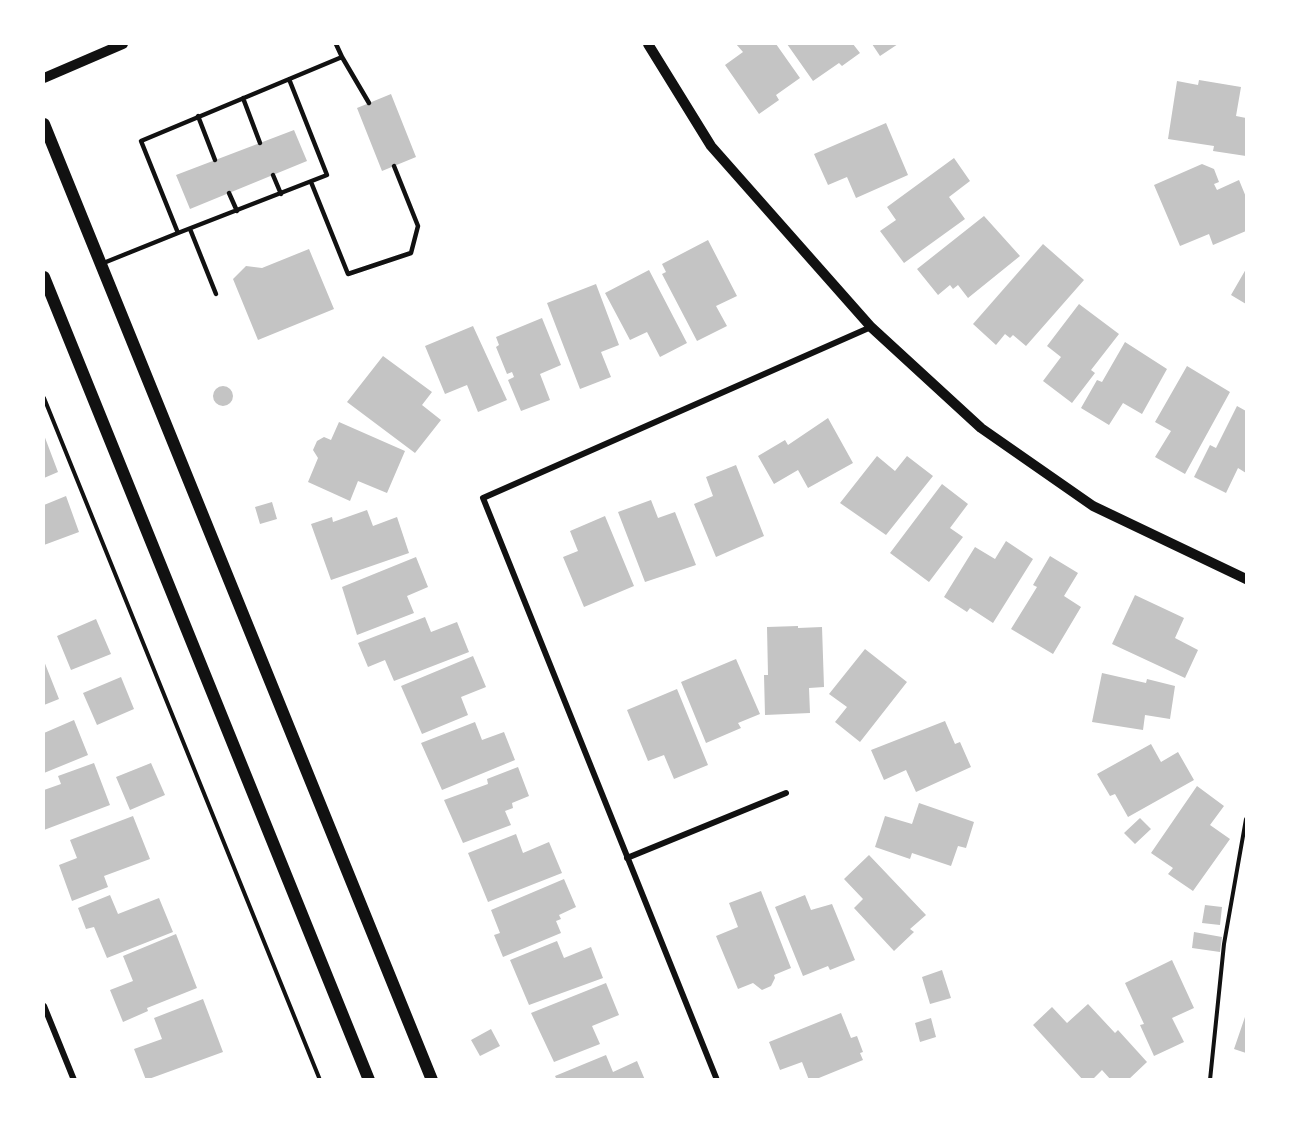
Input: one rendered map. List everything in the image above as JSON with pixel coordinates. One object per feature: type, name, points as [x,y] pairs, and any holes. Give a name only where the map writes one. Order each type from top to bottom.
[{"type":"main road","points":[[44,124],[432,1080]]},
{"type":"main road","points":[[44,277],[369,1080]]},
{"type":"street","points":[[44,78],[123,44]]},
{"type":"street","points":[[648,44],[711,146],[871,327],[981,428],[1093,506],[1246,579]]},
{"type":"street","points":[[717,1080],[483,498],[871,327]]},
{"type":"street","points":[[627,858],[786,793]]},
{"type":"street","points":[[44,1006],[74,1080]]},
{"type":"lane","points":[[336,44],[369,103]]},
{"type":"lane","points":[[178,233],[141,141],[342,57]]},
{"type":"lane","points":[[101,264],[327,175],[289,79]]},
{"type":"lane","points":[[243,98],[260,143]]},
{"type":"lane","points":[[198,116],[215,160]]},
{"type":"lane","points":[[311,182],[348,274],[411,253],[418,226],[394,166]]},
{"type":"lane","points":[[273,174],[281,194]]},
{"type":"lane","points":[[229,192],[237,211]]},
{"type":"lane","points":[[190,229],[216,294]]},
{"type":"path","points":[[44,398],[321,1080]]},
{"type":"path","points":[[1210,1080],[1224,944],[1246,819]]},
{"type":"building","points":[[736,44],[776,44],[800,78],[776,95],[779,100],[759,114],[725,65],[743,52]]},
{"type":"building","points":[[787,44],[853,44],[860,53],[842,66],[839,63],[813,81]]},
{"type":"building","points":[[872,44],[898,44],[880,56]]},
{"type":"building","points":[[1199,80],[1241,87],[1236,116],[1246,118],[1246,156],[1213,151],[1214,146],[1168,139],[1177,81],[1198,85]]},
{"type":"building","points":[[391,94],[416,157],[382,171],[357,108]]},
{"type":"building","points":[[886,123],[908,175],[856,198],[847,177],[828,185],[814,154]]},
{"type":"building","points":[[294,130],[307,161],[190,209],[176,175]]},
{"type":"building","points":[[954,158],[970,181],[949,197],[965,219],[904,263],[880,231],[896,220],[887,207]]},
{"type":"building","points":[[1202,164],[1214,169],[1219,182],[1214,184],[1217,190],[1239,180],[1246,197],[1246,231],[1213,245],[1209,234],[1180,246],[1154,185]]},
{"type":"building","points":[[984,216],[1020,256],[968,298],[958,285],[953,289],[950,285],[938,295],[917,269]]},
{"type":"building","points":[[708,240],[737,296],[716,306],[727,326],[697,341],[662,274],[666,272],[662,264]]},
{"type":"building","points":[[1043,244],[1084,280],[1026,346],[1013,335],[1010,338],[1005,334],[996,345],[973,324]]},
{"type":"building","points":[[309,249],[334,309],[258,340],[233,279],[246,266],[262,268]]},
{"type":"building","points":[[1246,269],[1246,304],[1231,295]]},
{"type":"building","points":[[649,270],[687,343],[660,357],[647,332],[630,340],[605,293]]},
{"type":"building","points":[[596,284],[619,345],[601,352],[611,377],[580,389],[547,303]]},
{"type":"building","points":[[1079,304],[1119,334],[1091,370],[1095,373],[1072,403],[1043,381],[1061,357],[1047,346]]},
{"type":"building","points":[[542,318],[561,365],[540,374],[550,400],[521,411],[508,380],[514,377],[512,372],[507,374],[496,347],[499,345],[496,337]]},
{"type":"building","points":[[473,326],[507,400],[478,412],[467,385],[445,394],[425,346]]},
{"type":"building","points":[[1125,342],[1167,369],[1142,414],[1123,403],[1109,425],[1081,408],[1097,380],[1102,382]]},
{"type":"building","points":[[383,356],[432,392],[422,405],[441,420],[415,453],[347,402]]},
{"type":"building","points":[[1187,366],[1230,392],[1185,474],[1155,457],[1171,431],[1155,422]]},
{"type":"building","points":[[223,386],[230,389],[233,396],[230,403],[223,406],[216,403],[213,396],[216,389]]},
{"type":"building","points":[[1237,406],[1246,411],[1246,473],[1238,468],[1226,493],[1194,477],[1210,445],[1216,448]]},
{"type":"building","points":[[828,418],[853,463],[808,488],[798,470],[774,484],[758,456],[785,440],[788,445]]},
{"type":"building","points":[[339,422],[405,451],[387,493],[358,481],[350,501],[308,482],[318,458],[313,450],[317,441],[324,437],[331,440]]},
{"type":"building","points":[[44,435],[58,472],[44,478]]},
{"type":"building","points":[[877,456],[895,471],[907,456],[933,476],[886,535],[840,503]]},
{"type":"building","points":[[736,465],[764,536],[716,557],[694,504],[713,496],[706,477]]},
{"type":"building","points":[[942,484],[968,504],[950,528],[963,537],[929,582],[890,553]]},
{"type":"building","points":[[66,496],[79,532],[44,545],[44,505]]},
{"type":"building","points":[[651,500],[658,518],[675,512],[696,565],[645,582],[618,512]]},
{"type":"building","points":[[272,502],[277,519],[260,524],[255,507]]},
{"type":"building","points":[[367,510],[373,526],[397,517],[409,553],[331,580],[311,524],[332,517],[333,522]]},
{"type":"building","points":[[605,516],[634,586],[584,607],[563,557],[578,551],[570,531]]},
{"type":"building","points":[[1006,541],[1033,559],[993,623],[970,608],[967,612],[944,597],[975,547],[995,559]]},
{"type":"building","points":[[1050,556],[1078,573],[1064,596],[1081,607],[1053,654],[1011,629],[1037,587],[1033,585]]},
{"type":"building","points":[[416,557],[428,587],[407,596],[414,613],[357,635],[342,587]]},
{"type":"building","points":[[1135,595],[1184,618],[1175,638],[1198,650],[1185,678],[1112,644]]},
{"type":"building","points":[[425,617],[431,632],[457,622],[469,652],[394,681],[385,660],[368,667],[358,643]]},
{"type":"building","points":[[96,619],[111,654],[71,670],[57,636]]},
{"type":"building","points":[[798,626],[798,628],[822,627],[824,687],[809,688],[810,713],[765,715],[764,675],[768,675],[767,627]]},
{"type":"building","points":[[865,649],[907,682],[860,742],[835,722],[847,707],[829,694]]},
{"type":"building","points":[[473,656],[486,687],[461,697],[468,715],[422,734],[401,686]]},
{"type":"building","points":[[736,659],[760,714],[738,723],[741,728],[706,743],[681,682]]},
{"type":"building","points":[[44,661],[59,699],[44,705]]},
{"type":"building","points":[[1102,673],[1146,683],[1147,679],[1175,686],[1170,719],[1145,715],[1143,730],[1092,722]]},
{"type":"building","points":[[121,677],[134,709],[97,725],[83,693]]},
{"type":"building","points":[[677,689],[708,765],[674,779],[664,755],[648,761],[627,710]]},
{"type":"building","points":[[74,720],[88,755],[44,773],[44,733]]},
{"type":"building","points":[[945,721],[955,744],[960,742],[971,767],[916,792],[906,770],[884,780],[871,750]]},
{"type":"building","points":[[475,722],[482,740],[504,732],[515,760],[442,790],[421,743]]},
{"type":"building","points":[[1151,744],[1161,762],[1178,752],[1194,780],[1128,817],[1115,794],[1110,796],[1097,774]]},
{"type":"building","points":[[94,763],[110,805],[44,830],[44,790],[61,784],[58,776]]},
{"type":"building","points":[[151,763],[165,795],[130,810],[116,777]]},
{"type":"building","points":[[518,767],[529,796],[512,803],[513,808],[505,811],[511,825],[463,843],[444,800],[488,784],[487,779]]},
{"type":"building","points":[[1197,786],[1224,806],[1210,825],[1230,839],[1193,891],[1168,874],[1173,868],[1151,853]]},
{"type":"building","points":[[919,803],[974,822],[966,848],[958,846],[951,866],[912,853],[910,859],[875,847],[885,816],[912,824]]},
{"type":"building","points":[[133,816],[150,859],[104,876],[108,887],[72,901],[59,865],[77,858],[70,840]]},
{"type":"building","points":[[1140,818],[1151,829],[1135,844],[1124,833]]},
{"type":"building","points":[[516,834],[523,853],[549,842],[562,873],[488,902],[468,853]]},
{"type":"building","points":[[869,855],[926,915],[910,929],[914,932],[894,951],[854,908],[863,899],[844,879]]},
{"type":"building","points":[[564,879],[576,907],[559,915],[561,919],[556,921],[561,933],[503,957],[494,935],[500,933],[491,910]]},
{"type":"building","points":[[761,891],[791,968],[774,975],[771,986],[762,990],[753,983],[738,989],[716,936],[738,927],[729,903]]},
{"type":"building","points":[[110,895],[118,914],[159,898],[173,932],[107,958],[94,927],[86,929],[78,908]]},
{"type":"building","points":[[805,895],[811,910],[832,904],[855,960],[830,970],[828,966],[803,976],[775,907]]},
{"type":"building","points":[[1205,905],[1222,907],[1220,925],[1202,923]]},
{"type":"building","points":[[1194,932],[1222,937],[1220,952],[1192,948]]},
{"type":"building","points":[[176,934],[197,988],[147,1008],[148,1011],[123,1022],[110,990],[133,981],[123,956]]},
{"type":"building","points":[[557,941],[564,958],[591,947],[603,978],[529,1005],[510,960]]},
{"type":"building","points":[[1172,960],[1194,1008],[1172,1018],[1184,1042],[1154,1056],[1140,1025],[1144,1024],[1125,983]]},
{"type":"building","points":[[942,970],[951,998],[930,1004],[922,977]]},
{"type":"building","points":[[606,983],[619,1015],[592,1026],[600,1044],[554,1062],[531,1013]]},
{"type":"building","points":[[203,999],[223,1052],[146,1080],[134,1049],[162,1039],[154,1018]]},
{"type":"building","points":[[1088,1004],[1115,1033],[1118,1030],[1147,1062],[1128,1080],[1111,1080],[1102,1070],[1092,1080],[1083,1080],[1033,1025],[1052,1007],[1067,1023]]},
{"type":"building","points":[[841,1013],[851,1038],[857,1036],[863,1052],[860,1053],[863,1060],[814,1080],[809,1080],[802,1062],[780,1070],[769,1042]]},
{"type":"building","points":[[1246,1014],[1246,1053],[1234,1049]]},
{"type":"building","points":[[931,1018],[936,1037],[920,1042],[915,1023]]},
{"type":"building","points":[[491,1029],[500,1046],[480,1056],[471,1040]]},
{"type":"building","points":[[606,1055],[613,1072],[637,1061],[645,1080],[557,1080],[555,1076]]}]
